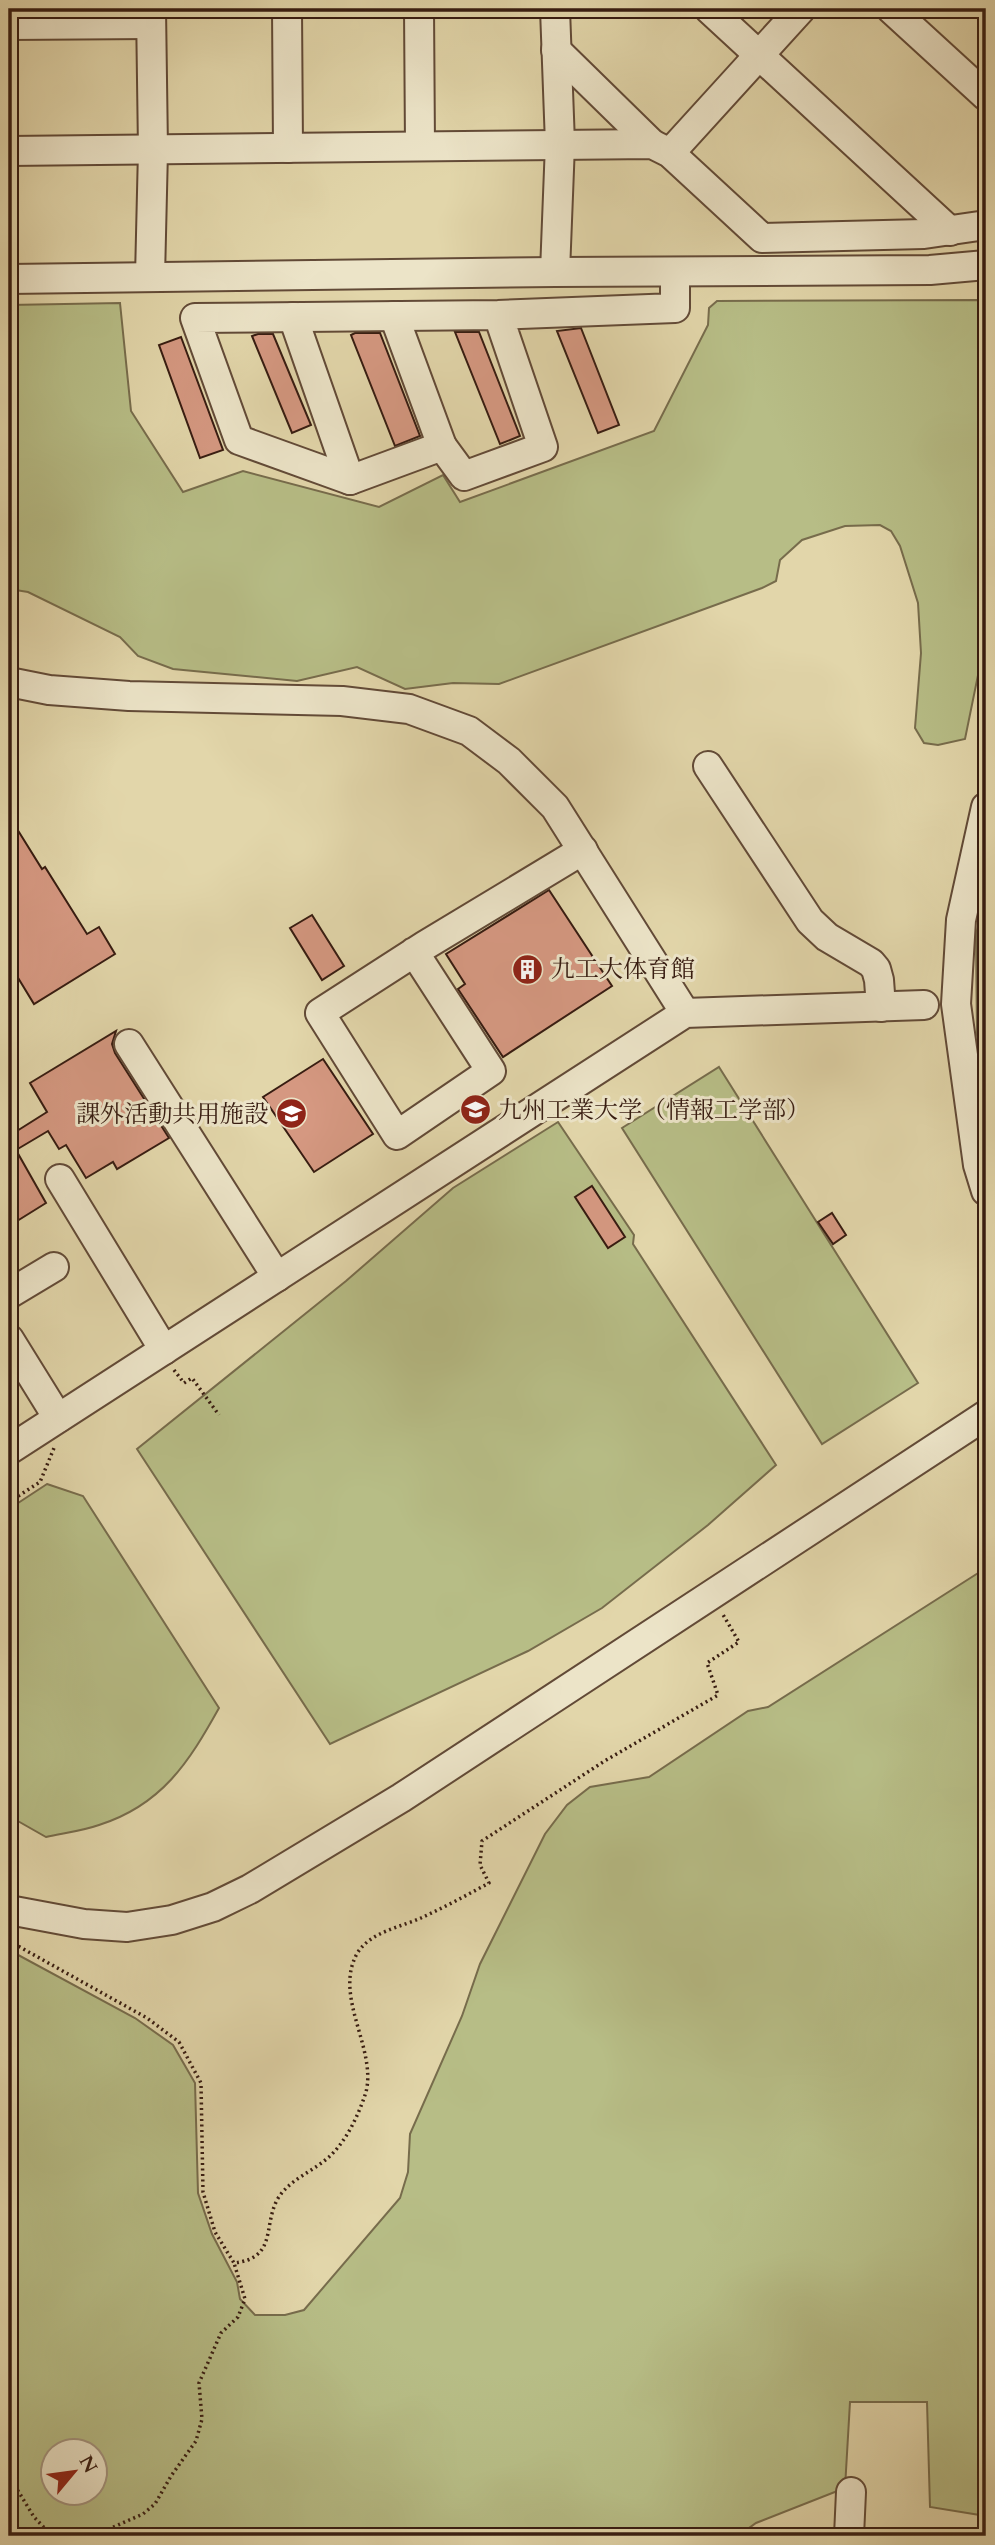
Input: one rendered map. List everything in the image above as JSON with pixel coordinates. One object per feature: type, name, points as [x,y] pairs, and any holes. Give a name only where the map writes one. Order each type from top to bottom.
[{"type":"street","points":[[286,9],[288,148]]},
{"type":"street","points":[[419,9],[420,146]]},
{"type":"street","points":[[555,9],[560,144],[555,272]]},
{"type":"street","points":[[709,9],[950,231]]},
{"type":"street","points":[[9,151],[560,144],[661,148],[760,54],[801,9]]},
{"type":"street","points":[[891,9],[986,96]]},
{"type":"street","points":[[9,25],[151,16],[153,150],[150,277]]},
{"type":"street","points":[[556,50],[762,238],[924,234],[986,225]]},
{"type":"street","points":[[9,279],[930,270],[986,265]]},
{"type":"street","points":[[442,446],[351,480],[239,440],[195,318],[498,315],[675,308],[675,272]]},
{"type":"street","points":[[394,316],[442,446],[464,476],[543,447],[498,315]]},
{"type":"street","points":[[293,317],[351,480]]},
{"type":"street","points":[[9,682],[49,691],[129,696],[342,701],[409,709],[469,731],[509,761],[555,807],[685,1013]]},
{"type":"street","points":[[708,766],[810,921],[827,937],[871,963],[876,969],[881,1007]]},
{"type":"street","points":[[986,807],[961,920],[956,1004],[978,1165],[986,1191]]},
{"type":"street","points":[[414,952],[491,1072],[397,1135],[320,1013],[414,952],[583,850]]},
{"type":"street","points":[[9,1450],[685,1013],[925,1005]]},
{"type":"street","points":[[129,1044],[276,1277]]},
{"type":"street","points":[[60,1180],[164,1350]]},
{"type":"street","points":[[9,1294],[54,1267]]},
{"type":"street","points":[[9,1339],[58,1418]]},
{"type":"street","points":[[9,1910],[84,1924],[127,1927],[172,1920],[213,1907],[250,1889],[401,1798],[986,1415]]},
{"type":"street","points":[[849,2536],[851,2492]]},
{"type":"path","points":[[184,1383],[192,1378],[219,1415]]},
{"type":"path","points":[[9,1502],[40,1482],[63,1426],[58,1418]]},
{"type":"path","points":[[234,2263],[246,2262],[256,2255],[269,2239],[272,2212],[279,2198],[292,2183],[329,2157],[343,2140],[360,2107],[366,2089],[366,2068],[349,1984],[358,1953],[377,1935],[420,1918],[489,1883],[480,1865],[482,1841],[603,1762],[718,1695],[707,1663],[739,1642],[719,1609]]},
{"type":"path","points":[[9,1941],[147,2018],[179,2042],[201,2083],[203,2192],[215,2232],[234,2263],[245,2299],[238,2317],[221,2333],[198,2383],[202,2419],[197,2441],[171,2476],[155,2504],[143,2514],[93,2536]]},
{"type":"path","points":[[9,2476],[34,2517],[52,2536]]},
{"type":"green space","points":[[980,300],[986,303],[986,636],[965,739],[938,745],[924,743],[915,728],[921,653],[918,603],[900,546],[891,531],[880,525],[845,526],[802,540],[780,560],[776,581],[762,588],[499,684],[453,683],[405,689],[357,667],[297,681],[173,669],[138,656],[120,637],[28,592],[9,589],[9,305],[120,303],[131,411],[183,492],[243,471],[379,507],[443,475],[460,502],[654,431],[708,325],[709,308],[717,301]]},
{"type":"green space","points":[[986,889],[986,1087],[977,1035],[976,935]]},
{"type":"green space","points":[[719,1067],[918,1383],[822,1444],[622,1128]]},
{"type":"green space","points":[[558,1122],[634,1235],[633,1244],[776,1465],[708,1525],[602,1608],[528,1651],[330,1744],[137,1449],[346,1281],[453,1188]]},
{"type":"green space","points":[[47,1484],[83,1496],[219,1708],[184,1763],[157,1793],[140,1806],[99,1825],[46,1837],[9,1816],[9,1509]]},
{"type":"green space","points":[[986,1568],[986,2516],[930,2507],[927,2402],[850,2402],[845,2488],[756,2523],[738,2536],[9,2536],[9,1950],[135,2018],[173,2045],[195,2083],[198,2193],[212,2234],[237,2282],[240,2299],[255,2315],[285,2315],[304,2310],[400,2198],[408,2172],[410,2134],[462,2016],[480,1964],[545,1834],[567,1805],[590,1787],[649,1777],[748,1711],[768,1707]]},
{"type":"building","points":[[581,328],[619,425],[598,433],[557,331]]},
{"type":"building","points":[[455,332],[479,332],[520,436],[500,444]]},
{"type":"building","points":[[380,333],[420,436],[395,446],[351,335]]},
{"type":"building","points":[[273,334],[311,425],[292,433],[252,336]]},
{"type":"building","points":[[181,337],[223,450],[200,458],[159,345]]},
{"type":"building","points":[[9,816],[87,934],[99,927],[115,954],[34,1004],[9,963]]},
{"type":"building","name":"九工大体育館","points":[[549,890],[612,986],[503,1057],[458,989],[465,984],[446,954]]},
{"type":"building","points":[[312,915],[344,966],[322,980],[290,928]]},
{"type":"building","points":[[116,1031],[112,1044],[115,1053],[169,1138],[117,1169],[113,1162],[86,1178],[66,1145],[59,1149],[48,1131],[16,1150],[46,1203],[9,1226],[9,1136],[47,1112],[30,1083]]},
{"type":"building","name":"課外活動共用施設","points":[[323,1059],[373,1134],[314,1172],[263,1097]]},
{"type":"building","points":[[592,1186],[625,1237],[608,1248],[575,1197]]},
{"type":"building","points":[[832,1213],[846,1235],[833,1244],[818,1222]]},
{"type":"place","name":"九工大体育館","points":[[528,969]]},
{"type":"place","name":"九州工業大学（情報工学部）","points":[[475,1110]]},
{"type":"place","name":"課外活動共用施設","points":[[291,1114]]}]
